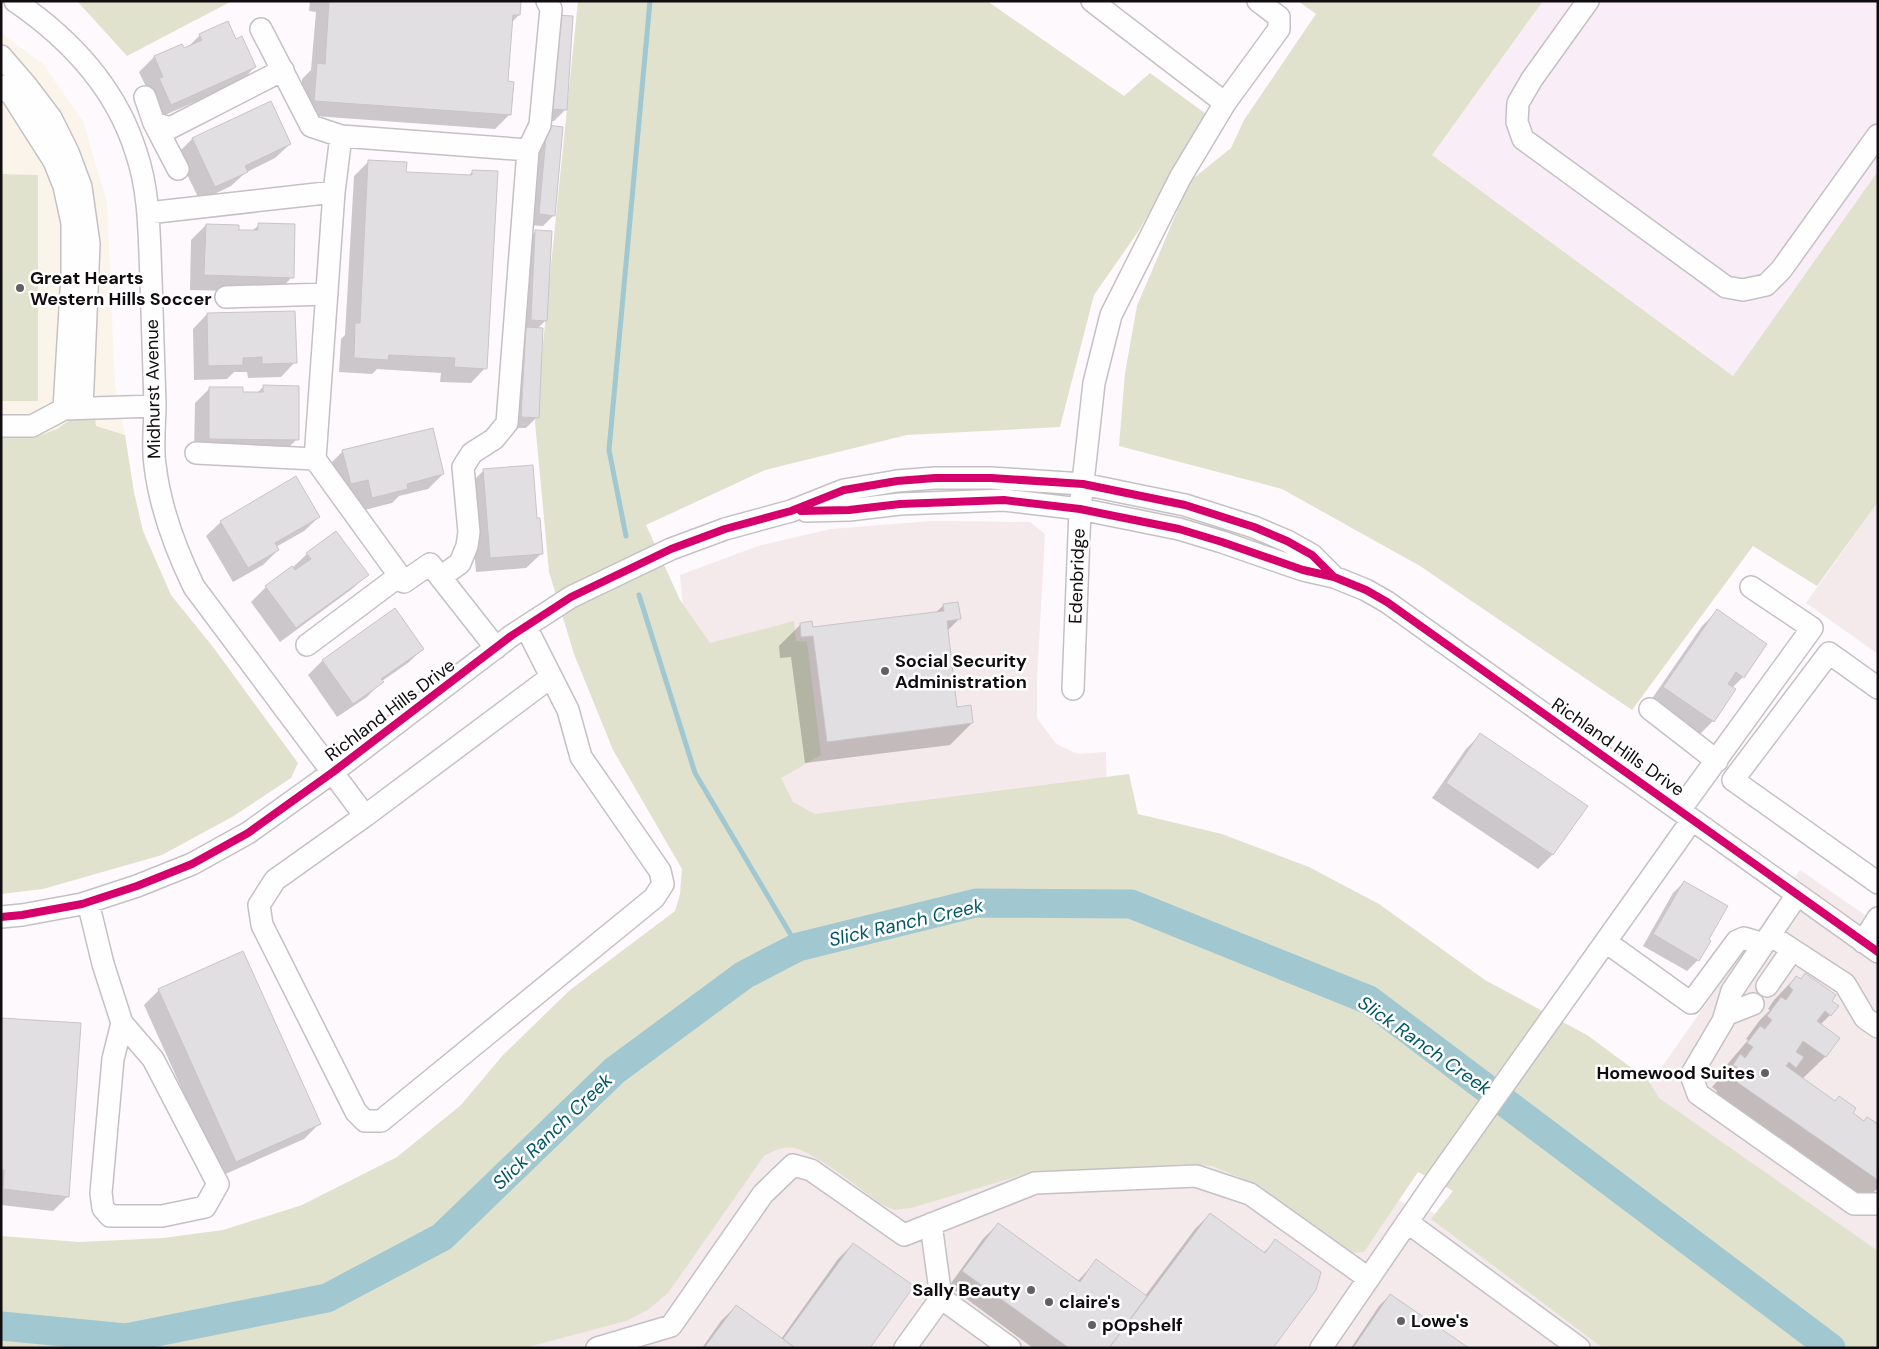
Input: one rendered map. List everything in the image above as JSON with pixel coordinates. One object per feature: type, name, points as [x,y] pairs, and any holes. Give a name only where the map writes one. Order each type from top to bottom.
[{"type":"street","name":"Midhurst Avenue","points":[[15,1],[42,19],[73,48],[100,80],[122,116],[137,152],[148,213],[155,406],[154,464],[165,519],[177,554],[194,587],[365,816]]},
{"type":"street","points":[[441,578],[460,563],[467,546],[469,532],[464,467],[472,452],[494,439],[507,423],[528,150],[540,125],[551,9],[547,1]]},
{"type":"street","points":[[1092,1],[1225,103]]},
{"type":"street","name":"Edenbridge","points":[[1073,689],[1080,509],[1094,383],[1111,315],[1180,178],[1225,103],[1279,29],[1279,18],[1258,1]]},
{"type":"street","points":[[1588,1],[1532,79],[1518,103],[1517,122],[1522,140],[1726,287],[1743,290],[1766,285],[1781,270],[1878,135]]},
{"type":"street","points":[[262,29],[311,126],[341,136],[528,150]]},
{"type":"street","points":[[1,56],[26,85],[50,118],[68,152],[81,187],[90,244],[73,408]]},
{"type":"street","points":[[154,123],[170,128],[283,70]]},
{"type":"street","points":[[1,86],[12,96],[54,160],[64,186],[72,223],[73,408]]},
{"type":"street","points":[[144,97],[154,123],[178,169]]},
{"type":"street","points":[[341,136],[334,192],[315,459],[404,582],[430,564],[496,648]]},
{"type":"street","points":[[148,213],[334,192]]},
{"type":"street","points":[[226,297],[327,294]]},
{"type":"street","points":[[1,426],[32,426],[73,408],[155,406]]},
{"type":"street","points":[[196,452],[315,459]]},
{"type":"street","name":"Richland Hills Drive","points":[[1,917],[22,915],[88,902],[137,886],[192,864],[248,833],[333,772],[496,648],[571,597],[671,549],[725,529],[791,511],[844,490],[897,481],[935,478],[992,478],[1083,484],[1185,505],[1254,527],[1312,554],[1334,577]]},
{"type":"street","name":"Richland Hills Drive","points":[[791,511],[849,510],[900,504],[1004,500],[1080,509],[1179,529],[1303,570],[1334,577],[1366,590],[1387,602],[1871,947]]},
{"type":"street","points":[[307,645],[399,576]]},
{"type":"street","points":[[1321,1348],[1432,1186],[1606,942],[1686,815],[1717,761],[1812,628],[1751,587]]},
{"type":"street","points":[[526,627],[551,676],[568,710],[581,757],[660,871],[663,884],[654,898],[381,1121],[365,1120],[356,1112],[262,925],[259,905],[275,880],[365,816],[551,676]]},
{"type":"street","points":[[1878,688],[1829,653],[1734,780],[1878,883]]},
{"type":"street","points":[[1650,710],[1717,761]]},
{"type":"street","points":[[1797,895],[1732,991],[1725,1015],[1691,1076],[1698,1094],[1854,1204],[1878,1204]]},
{"type":"street","points":[[88,902],[103,964],[122,1023],[153,1059],[218,1184],[204,1207],[162,1216],[110,1216],[103,1208],[101,1193],[113,1059],[122,1023]]},
{"type":"street","points":[[1871,947],[1878,918]]},
{"type":"street","points":[[1606,942],[1691,1003],[1737,941],[1744,938],[1767,940],[1792,950],[1844,984],[1865,1018],[1878,1027]]},
{"type":"street","points":[[1767,986],[1792,950]]},
{"type":"street","points":[[1725,1015],[1753,1004]]},
{"type":"street","points":[[597,1348],[671,1326],[763,1194],[792,1165],[811,1170],[904,1236],[1035,1183],[1196,1176],[1250,1194],[1368,1278]]},
{"type":"street","points":[[1408,1222],[1579,1348]]},
{"type":"street","points":[[905,1348],[941,1298],[932,1224]]},
{"type":"street","points":[[941,1298],[1010,1348]]},
{"type":"shaded area","points":[[1543,1],[1878,1],[1878,171],[1733,376],[1432,155]]},
{"type":"shaded area","points":[[1,33],[43,64],[83,121],[107,203],[115,386],[125,435],[1,436]]},
{"type":"shaded area","points":[[1878,502],[1878,654],[1806,603]]},
{"type":"shaded area","points":[[932,521],[1030,522],[1045,534],[1037,679],[1037,718],[1056,744],[1078,754],[1106,752],[1107,799],[809,836],[684,619],[680,575],[758,546],[831,529]]},
{"type":"shaded area","points":[[1800,870],[1878,924],[1878,1256],[1645,1091]]},
{"type":"shaded area","points":[[778,1141],[1132,1153],[1313,1171],[1432,1212],[1619,1348],[481,1348],[744,1160]]},
{"type":"green space","points":[[77,1],[232,1],[127,56]]},
{"type":"green space","points":[[578,1],[987,1],[1124,96],[1150,73],[1206,114],[1138,232],[1094,295],[1060,427],[907,435],[765,470],[646,525],[680,600],[710,643],[794,621],[796,641],[807,642],[821,755],[781,778],[793,802],[815,814],[1129,774],[1138,814],[1222,834],[1309,867],[1379,904],[1485,980],[1587,1035],[1648,1080],[1659,1098],[1878,1251],[1878,1348],[1603,1348],[1431,1219],[1453,1191],[1418,1172],[1364,1252],[1352,1253],[1337,1245],[1253,1183],[1212,1166],[1185,1164],[1026,1174],[911,1208],[894,1210],[881,1204],[813,1156],[794,1148],[786,1148],[764,1156],[668,1293],[649,1309],[626,1321],[524,1348],[1,1348],[1,1236],[79,1242],[163,1238],[223,1230],[302,1205],[397,1157],[461,1105],[503,1055],[570,990],[675,911],[680,894],[682,869],[613,750],[574,654],[549,572],[535,422]]},
{"type":"green space","points":[[1298,1],[1543,1],[1432,155],[1733,376],[1878,171],[1878,502],[1817,586],[1753,546],[1632,710],[1420,566],[1282,489],[1119,446],[1125,373],[1137,306],[1190,181],[1231,148],[1244,120],[1316,14]]},
{"type":"green space","name":"Great Hearts Western Hills Soccer","points":[[1,174],[38,175],[38,401],[1,401]]},
{"type":"green space","points":[[95,418],[96,426],[125,435],[134,492],[143,531],[171,595],[213,647],[298,763],[291,778],[232,817],[162,855],[43,889],[1,894],[1,435],[39,436],[57,429],[71,419]]},
{"type":"building","points":[[329,1],[521,1],[520,15],[513,15],[508,81],[514,82],[511,115],[314,101],[317,63],[325,64]]},
{"type":"building","points":[[556,15],[573,16],[567,110],[549,109]]},
{"type":"building","points":[[228,21],[236,39],[242,36],[256,67],[171,105],[159,78],[163,77],[154,56],[182,44],[184,48],[202,40],[199,34]]},
{"type":"building","points":[[271,101],[291,144],[245,166],[248,172],[215,187],[192,138]]},
{"type":"building","points":[[547,125],[563,127],[555,216],[539,214]]},
{"type":"building","points":[[368,160],[407,162],[406,172],[472,175],[472,170],[498,171],[487,369],[454,367],[455,358],[389,355],[388,360],[354,358],[355,323],[360,323]]},
{"type":"building","points":[[258,223],[295,224],[294,278],[204,275],[206,224],[239,225],[239,230],[258,230]]},
{"type":"building","points":[[535,230],[552,231],[547,321],[531,320]]},
{"type":"building","points":[[295,311],[297,363],[262,364],[262,357],[243,358],[243,365],[208,366],[207,313]]},
{"type":"building","points":[[526,327],[543,328],[539,418],[521,417]]},
{"type":"building","points":[[263,385],[299,386],[299,440],[209,439],[209,387],[243,387],[243,392],[263,392]]},
{"type":"building","points":[[433,428],[444,474],[407,484],[408,489],[372,498],[368,480],[351,484],[342,450]]},
{"type":"building","points":[[533,465],[537,518],[540,518],[543,554],[490,558],[483,469]]},
{"type":"building","points":[[296,476],[320,517],[275,543],[279,550],[248,568],[220,521]]},
{"type":"building","points":[[336,531],[369,575],[296,628],[265,586],[292,566],[295,570],[311,559],[306,553]]},
{"type":"building","name":"Social Security Administration","points":[[958,602],[961,619],[947,621],[957,707],[971,705],[973,723],[827,742],[813,636],[801,637],[800,623],[812,621],[813,627],[944,611],[943,604]]},
{"type":"building","points":[[395,608],[424,649],[381,679],[384,682],[353,704],[322,660]]},
{"type":"building","points":[[1717,609],[1767,644],[1744,678],[1736,672],[1728,684],[1736,689],[1714,722],[1663,687]]},
{"type":"building","points":[[1480,733],[1588,806],[1553,855],[1446,783]]},
{"type":"building","points":[[1684,881],[1728,906],[1699,961],[1653,934]]},
{"type":"building","points":[[243,951],[321,1124],[236,1162],[158,989]]},
{"type":"building","name":"Homewood Suites","points":[[1805,973],[1836,995],[1832,1001],[1839,1006],[1831,1016],[1825,1011],[1817,1021],[1840,1038],[1826,1057],[1803,1041],[1796,1052],[1804,1057],[1796,1068],[1789,1062],[1786,1066],[1835,1101],[1839,1096],[1856,1108],[1853,1113],[1864,1121],[1867,1117],[1878,1124],[1878,1180],[1731,1078],[1738,1068],[1733,1065],[1740,1054],[1745,1058],[1753,1047],[1747,1043],[1760,1026],[1765,1029],[1772,1020],[1767,1016],[1781,997],[1786,1000],[1793,990],[1789,986],[1796,976],[1801,979]]},
{"type":"building","points":[[1,1018],[81,1023],[69,1197],[3,1189],[4,1170],[1,1170]]},
{"type":"building","points":[[1210,1213],[1265,1253],[1275,1239],[1321,1272],[1316,1290],[1273,1348],[1109,1348]]},
{"type":"building","points":[[998,1223],[1080,1282],[1096,1259],[1147,1296],[1109,1348],[1069,1348],[962,1271]]},
{"type":"building","points":[[853,1243],[914,1286],[870,1348],[795,1348],[783,1339]]},
{"type":"building","name":"Lowe's","points":[[1390,1294],[1469,1348],[1353,1348]]},
{"type":"building","points":[[736,1305],[783,1339],[795,1348],[704,1348]]},
{"type":"waterway","points":[[626,536],[609,450],[650,1]]},
{"type":"waterway","points":[[639,595],[695,773],[798,947]]},
{"type":"waterway","name":"Slick Ranch Creek","points":[[1,1326],[126,1338],[327,1298],[442,1237],[614,1071],[744,975],[798,947],[976,903],[1131,904],[1369,1000],[1831,1348]]},
{"type":"cycle path","points":[[1,917],[82,904],[137,886],[192,864],[248,833],[333,772],[511,636],[571,597],[671,549],[725,529],[791,511],[844,490],[897,481],[935,478],[991,478],[1083,484],[1185,505],[1254,527],[1287,541],[1312,555],[1334,577]]},
{"type":"cycle path","points":[[801,511],[849,510],[900,504],[1004,500],[1080,509],[1179,529],[1303,570],[1334,577],[1366,590],[1387,602],[1878,952]]},
{"type":"place","name":"Great Hearts Western Hills Soccer","points":[[20,288]]},
{"type":"place","name":"Social Security Administration","points":[[885,671]]},
{"type":"place","name":"Homewood Suites","points":[[1765,1073]]},
{"type":"place","name":"Sally Beauty","points":[[1031,1290]]},
{"type":"place","name":"claire's","points":[[1049,1302]]},
{"type":"place","name":"Lowe's","points":[[1401,1321]]},
{"type":"place","name":"pOpshelf","points":[[1092,1325]]}]
